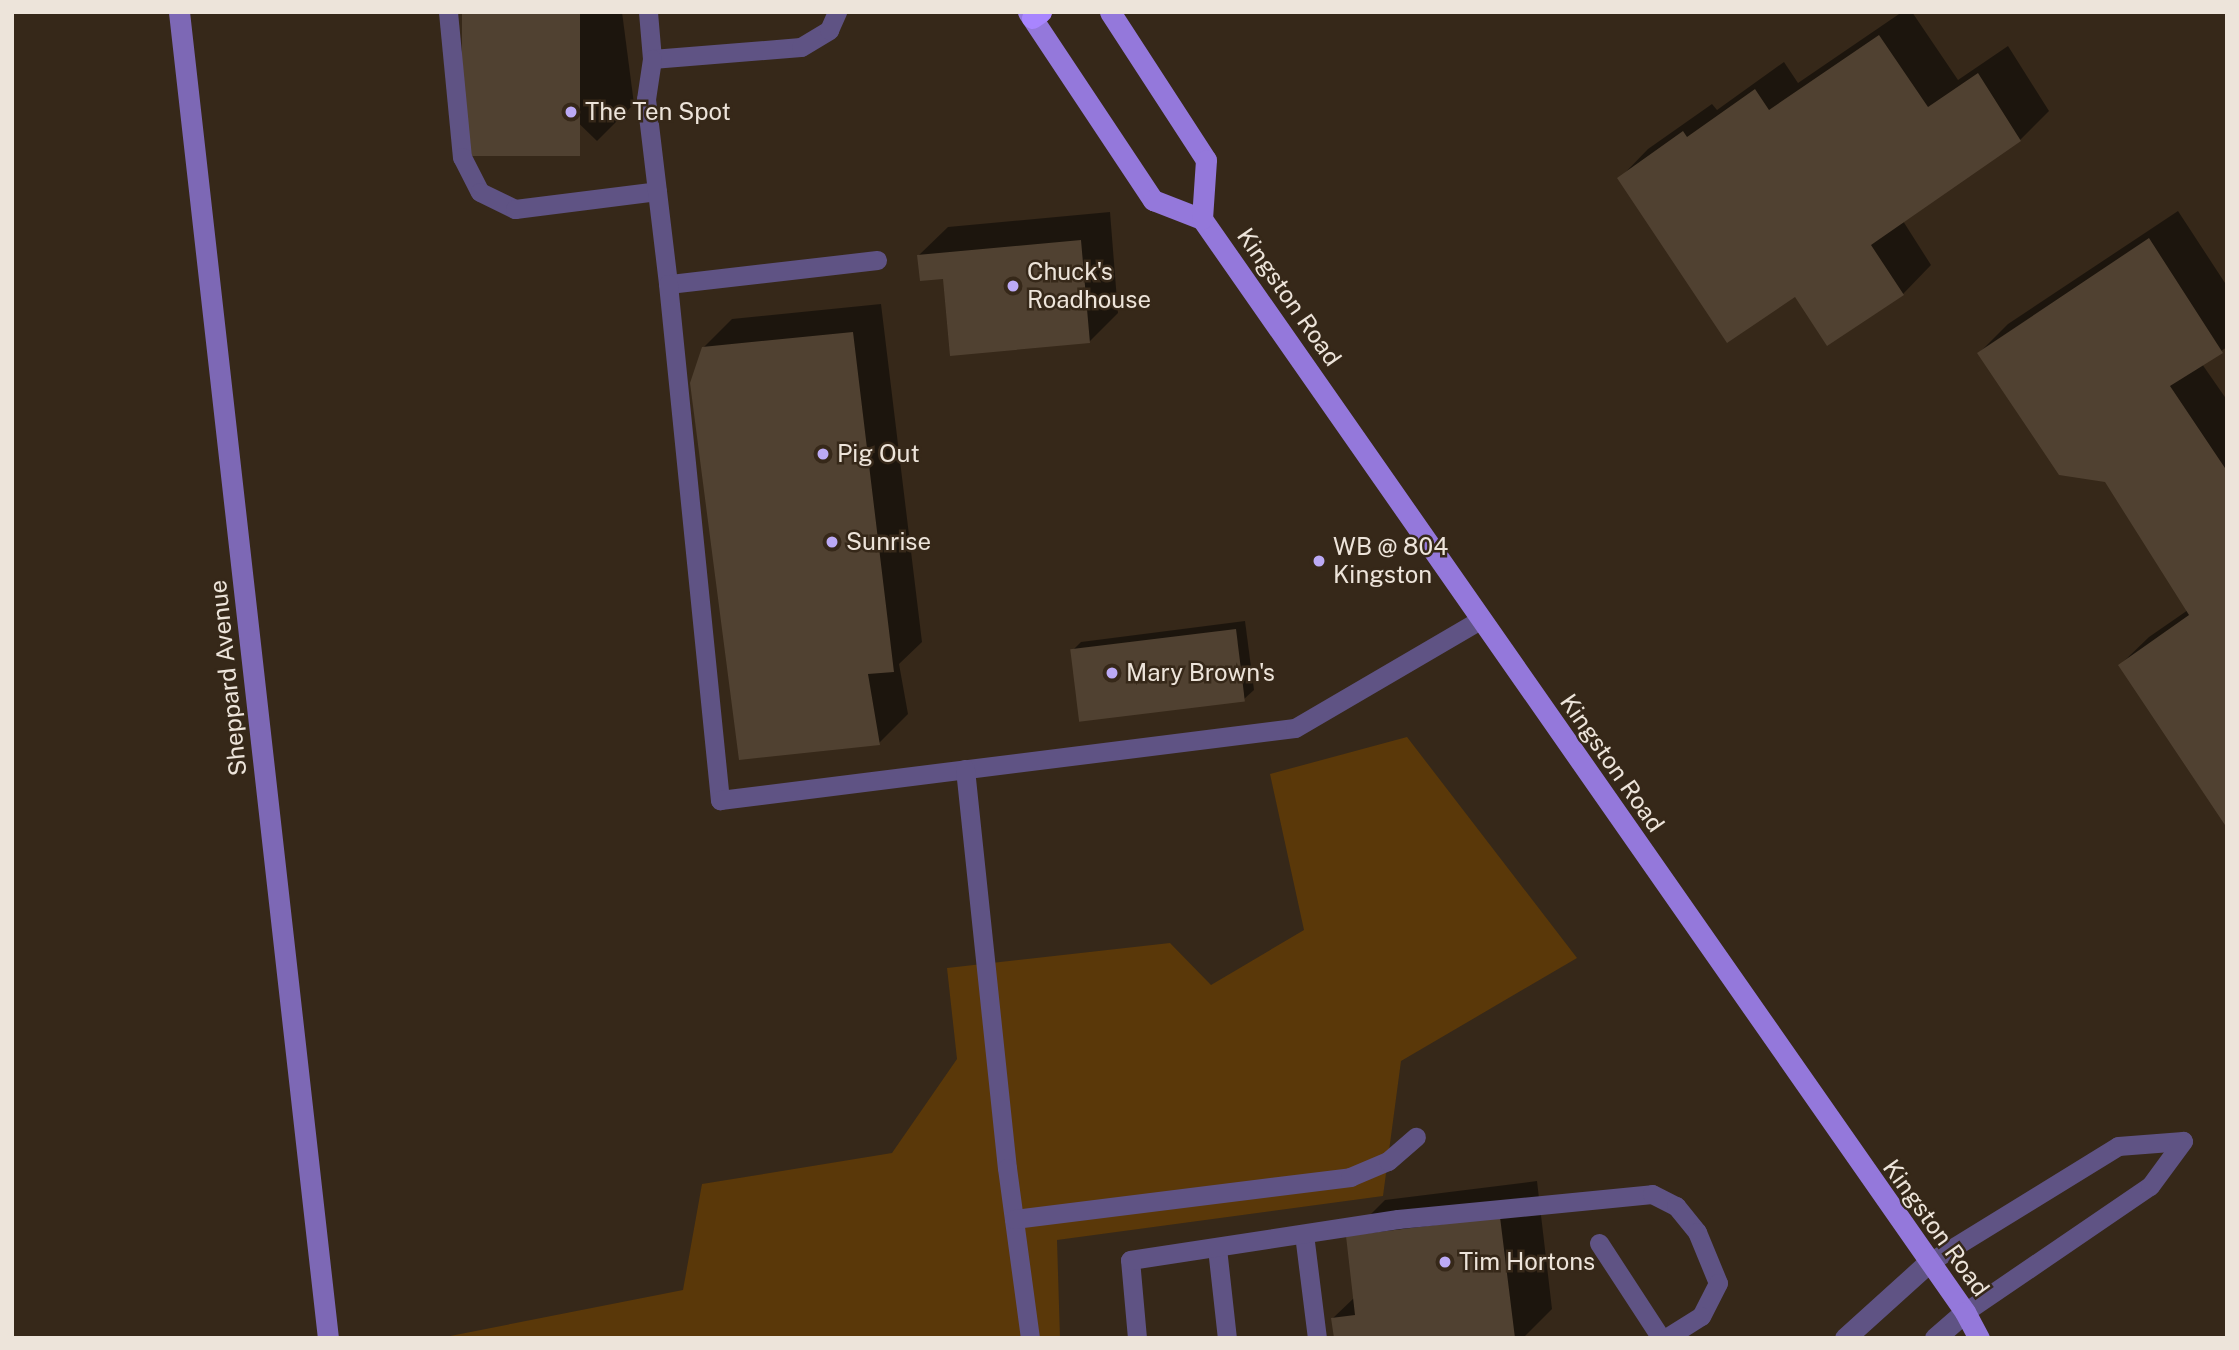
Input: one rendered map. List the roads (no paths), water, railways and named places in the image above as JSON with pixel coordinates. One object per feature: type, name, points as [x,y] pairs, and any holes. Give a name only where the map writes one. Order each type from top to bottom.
[{"type":"main road","name":"Kingston Road","points":[[1110,12],[1206,160],[1202,219]]},
{"type":"main road","name":"Kingston Road","points":[[1034,14],[1153,200],[1202,219],[1928,1263],[1965,1312],[1979,1338]]},
{"type":"street","name":"Sheppard Avenue","points":[[179,12],[328,1338]]},
{"type":"street","points":[[1845,1338],[1928,1263]]},
{"type":"street","points":[[1935,1338],[1965,1312]]},
{"type":"lane","points":[[448,12],[462,157],[480,192],[515,209],[657,191]]},
{"type":"lane","points":[[648,12],[652,59],[646,99],[668,284],[720,800],[1295,729],[1480,620]]},
{"type":"lane","points":[[652,59],[800,47],[829,30],[837,12]]},
{"type":"lane","points":[[668,284],[877,260]]},
{"type":"lane","points":[[965,769],[1014,1219],[1030,1338]]},
{"type":"lane","points":[[1014,1219],[1350,1177],[1388,1161],[1416,1137]]},
{"type":"lane","points":[[1928,1263],[2118,1146],[2183,1141],[2150,1186],[1965,1312]]},
{"type":"lane","points":[[1137,1338],[1130,1260],[1398,1219],[1652,1194],[1676,1206],[1697,1232],[1718,1283],[1701,1316],[1664,1338],[1599,1243]]},
{"type":"lane","points":[[1304,1234],[1317,1338]]},
{"type":"lane","points":[[1217,1248],[1227,1338]]},
{"type":"place","name":"The Ten Spot","points":[[571,112]]},
{"type":"place","name":"Chuck's Roadhouse","points":[[1013,286]]},
{"type":"place","name":"Pig Out","points":[[823,454]]},
{"type":"place","name":"Sunrise","points":[[832,542]]},
{"type":"place","name":"WB @ 804 Kingston","points":[[1319,561]]},
{"type":"place","name":"Mary Brown's","points":[[1112,673]]},
{"type":"place","name":"Tim Hortons","points":[[1445,1262]]}]
